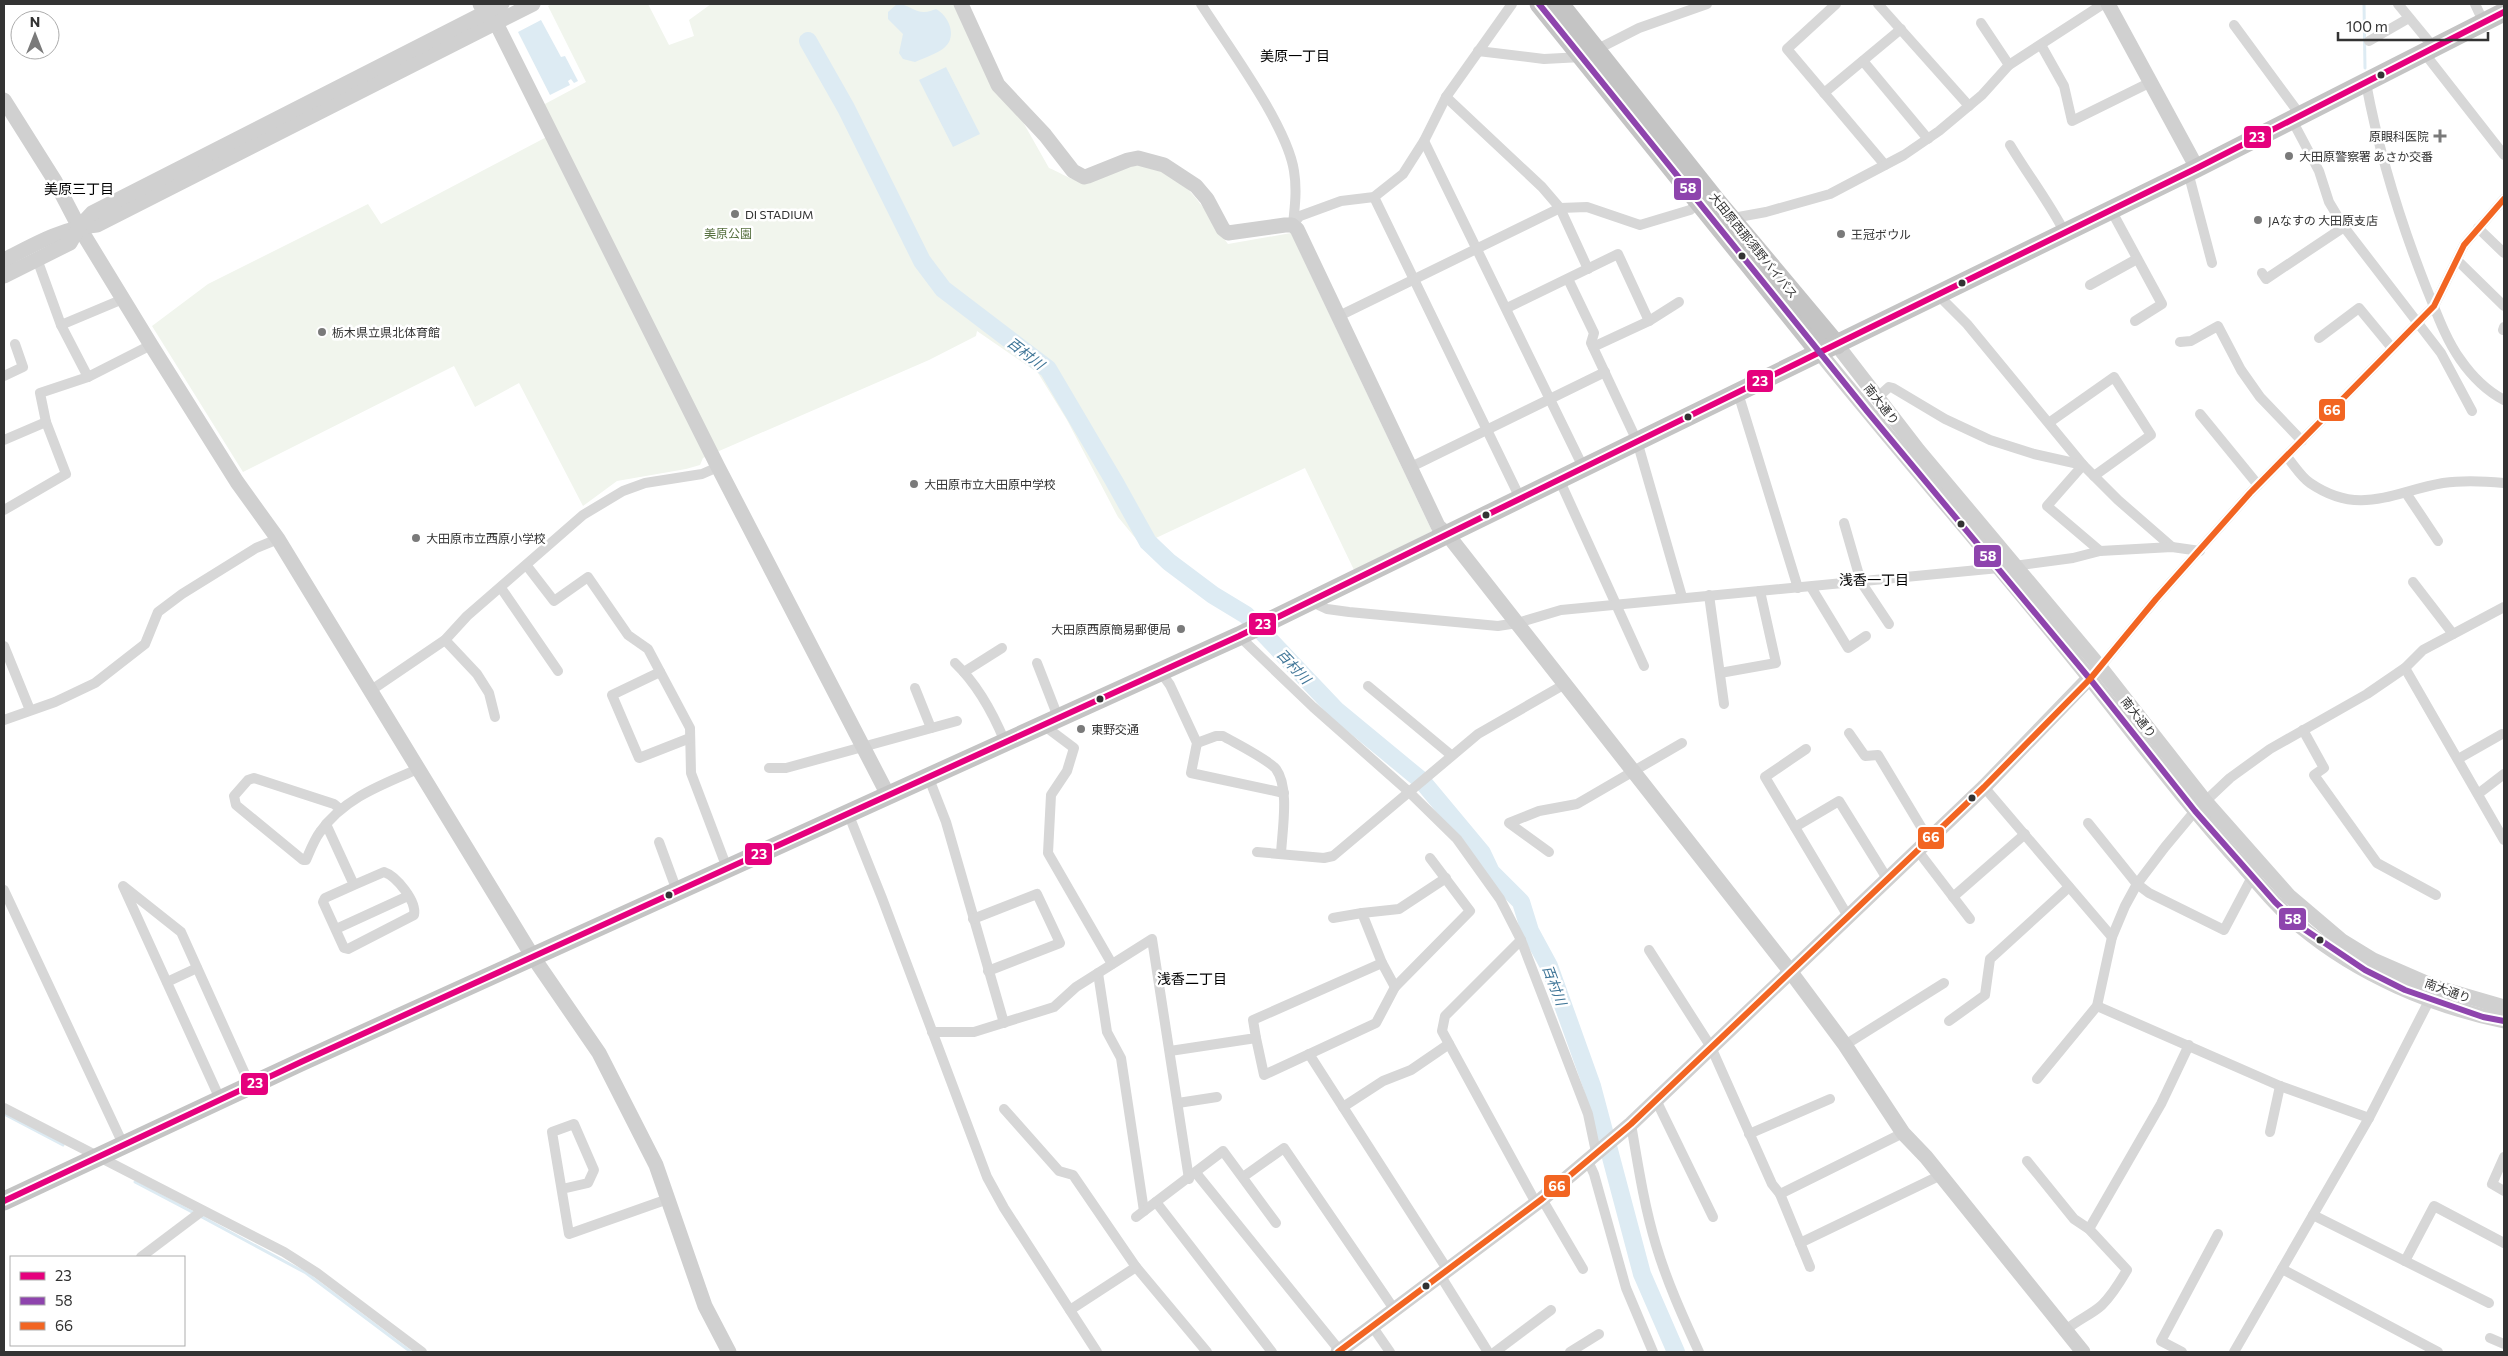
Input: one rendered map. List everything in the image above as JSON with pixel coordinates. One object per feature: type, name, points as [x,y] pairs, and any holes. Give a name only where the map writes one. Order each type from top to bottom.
[{"type":"highway","name":"大田原西那須野バイパス","points":[[1539,4],[1589,53],[1733,218],[1837,345]]},
{"type":"highway","name":"大田原西那須野バイパス","points":[[1560,4],[1589,53],[1699,203],[1820,353]]},
{"type":"highway","points":[[4,1201],[250,1085],[1243,634],[2065,233],[2430,51],[2504,12]]},
{"type":"street","points":[[4,260],[58,232],[97,225],[502,4]]},
{"type":"street","points":[[487,13],[533,4]]},
{"type":"street","points":[[962,4],[998,85],[1045,135],[1065,163],[1079,175],[1088,176],[1128,160],[1151,160],[1164,165],[1196,186],[1207,199],[1223,229],[1228,233],[1292,225],[1300,216],[1341,201],[1374,197],[1403,174],[1424,141],[1446,97],[1512,4]]},
{"type":"street","points":[[1201,4],[1281,135],[1294,169],[1296,192],[1292,225]]},
{"type":"street","points":[[1478,51],[1544,59],[1589,53],[1639,28],[1707,4]]},
{"type":"street","points":[[1836,4],[1787,49],[1886,165]]},
{"type":"street","points":[[1878,4],[1969,106]]},
{"type":"street","points":[[1733,218],[1766,212],[1830,194],[1886,165],[1928,139],[1969,106],[2009,65],[2103,4]]},
{"type":"street","points":[[2108,4],[2151,82],[2192,170],[2212,262]]},
{"type":"street","points":[[2398,4],[2410,18],[2430,51],[2504,155]]},
{"type":"street","points":[[2475,4],[2484,22]]},
{"type":"street","points":[[487,13],[718,467],[888,795]]},
{"type":"street","points":[[2369,41],[2410,18]]},
{"type":"street","points":[[1981,22],[2009,65]]},
{"type":"street","points":[[2234,25],[2296,118],[2319,171],[2329,202],[2344,227],[2441,353],[2472,411]]},
{"type":"street","points":[[1824,93],[1901,29]]},
{"type":"street","points":[[2041,45],[2064,86],[2072,121],[2151,82]]},
{"type":"street","points":[[1863,61],[1928,139]]},
{"type":"street","points":[[2366,83],[2379,148],[2410,244],[2434,306],[2461,360],[2476,379],[2504,400]]},
{"type":"street","points":[[1446,97],[1542,187],[1560,208],[1588,269]]},
{"type":"street","points":[[4,101],[56,181],[78,227],[151,345],[240,486],[278,539],[533,956],[599,1054],[656,1165],[705,1306],[729,1352]]},
{"type":"street","points":[[1424,141],[1583,467]]},
{"type":"street","points":[[2010,145],[2040,194],[2050,202],[2065,233]]},
{"type":"street","points":[[1374,197],[1520,498]]},
{"type":"street","points":[[932,1032],[974,1032],[1054,1007],[1076,987],[1152,939],[1178,1103],[1193,1176],[1339,1351],[1539,1201],[1626,1128],[1790,971],[1849,918],[1984,787],[2095,673],[2156,599],[2258,485],[2434,306],[2464,245],[2504,199]]},
{"type":"street","points":[[1339,316],[1560,208],[1586,207],[1640,224],[1690,210],[1699,203]]},
{"type":"street","points":[[2111,210],[2162,304],[2135,321]]},
{"type":"street","points":[[1292,225],[1297,229],[1438,526],[1447,534],[1634,770],[1790,971],[1845,1045],[1903,1133],[1941,1175],[2083,1352]]},
{"type":"street","points":[[4,276],[70,243],[78,227]]},
{"type":"street","points":[[2262,273],[2266,279],[2344,227]]},
{"type":"street","points":[[2478,228],[2504,253]]},
{"type":"street","points":[[1507,308],[1618,254],[1649,321]]},
{"type":"street","points":[[37,259],[61,325],[88,377]]},
{"type":"street","points":[[2090,285],[2138,259]]},
{"type":"street","points":[[2457,260],[2504,306]]},
{"type":"street","points":[[1568,279],[1594,333],[1591,343],[1637,441],[1682,597]]},
{"type":"street","points":[[1938,295],[1967,324],[2050,422],[2083,465],[2172,547]]},
{"type":"street","points":[[61,325],[123,299]]},
{"type":"street","points":[[1593,347],[1649,321],[1679,302]]},
{"type":"street","points":[[2319,338],[2359,308],[2392,348]]},
{"type":"street","points":[[2180,342],[2191,341],[2218,326],[2241,370],[2260,397],[2302,441]]},
{"type":"street","points":[[4,376],[23,367],[15,344]]},
{"type":"street","points":[[4,510],[66,474],[46,422],[40,393],[88,377],[151,345]]},
{"type":"street","name":"南大通り","points":[[1837,345],[1918,450],[2014,565],[2095,673],[2200,806],[2252,877],[2301,927],[2329,948],[2365,970],[2405,990],[2432,993],[2504,1007]]},
{"type":"street","name":"南大通り","points":[[1820,353],[1999,568],[2095,673]]},
{"type":"street","points":[[1411,467],[1605,372]]},
{"type":"street","points":[[2050,422],[2114,377],[2151,435],[2094,476]]},
{"type":"street","points":[[1877,398],[1889,387],[1893,388],[1945,419],[1990,440],[2034,454],[2083,465]]},
{"type":"street","points":[[1738,393],[1798,588]]},
{"type":"street","points":[[2200,414],[2258,485]]},
{"type":"street","points":[[4,440],[46,422]]},
{"type":"street","points":[[2287,457],[2309,482],[2347,500],[2384,499],[2442,483],[2476,480],[2504,484]]},
{"type":"street","points":[[2083,465],[2046,506],[2100,551]]},
{"type":"street","points":[[370,691],[445,640],[467,616],[527,566],[583,515],[624,491],[645,483],[702,474],[718,467]]},
{"type":"street","points":[[1559,479],[1644,666]]},
{"type":"street","points":[[2406,493],[2438,541]]},
{"type":"street","points":[[1844,523],[1861,582],[1889,624]]},
{"type":"street","points":[[4,720],[56,702],[95,683],[145,644],[158,612],[182,594],[256,548],[278,539]]},
{"type":"street","points":[[1310,601],[1327,609],[1482,626],[1517,623],[1562,610],[1999,568],[2072,558],[2100,551],[2172,547],[2200,551]]},
{"type":"street","points":[[527,566],[554,601],[588,577],[628,635],[648,649],[690,728],[691,773],[727,868]]},
{"type":"street","points":[[2414,582],[2453,634]]},
{"type":"street","points":[[1811,586],[1848,648],[1866,636]]},
{"type":"street","points":[[501,588],[558,671]]},
{"type":"street","points":[[1720,673],[1776,663],[1760,591]]},
{"type":"street","points":[[1709,595],[1724,704]]},
{"type":"street","points":[[2037,1079],[2097,1006],[2112,937],[2137,884],[2164,847],[2200,806],[2230,778],[2270,749],[2366,694],[2405,668],[2423,650],[2504,607]]},
{"type":"street","points":[[1243,634],[1457,839],[1500,899],[1521,940],[1588,1114],[1595,1153],[1594,1174],[1626,1288],[1653,1352]]},
{"type":"street","points":[[445,640],[477,674],[489,693],[495,717]]},
{"type":"street","points":[[4,646],[30,710]]},
{"type":"street","points":[[964,672],[1002,648]]},
{"type":"street","points":[[955,663],[964,672],[992,712],[1005,742]]},
{"type":"street","points":[[1037,663],[1050,721],[1074,748],[1067,771],[1051,796],[1048,853],[1112,964]]},
{"type":"street","points":[[2405,668],[2504,840]]},
{"type":"street","points":[[1160,671],[1170,685],[1197,743],[1191,773],[1284,793]]},
{"type":"street","points":[[660,672],[612,695],[639,758],[690,738]]},
{"type":"street","points":[[1257,852],[1324,858],[1333,856],[1478,734],[1565,684]]},
{"type":"street","points":[[1368,686],[1452,755]]},
{"type":"street","points":[[915,688],[931,728]]},
{"type":"street","points":[[770,768],[786,768],[957,721]]},
{"type":"street","points":[[2303,730],[2324,768],[2314,775],[2377,863],[2436,895]]},
{"type":"street","points":[[1849,732],[1864,756],[1878,755],[1929,840]]},
{"type":"street","points":[[2458,759],[2502,734]]},
{"type":"street","points":[[1197,743],[1216,736],[1223,736],[1275,768],[1283,780],[1284,793],[1281,854]]},
{"type":"street","points":[[1549,852],[1509,823],[1539,811],[1577,804],[1682,743]]},
{"type":"street","points":[[1806,749],[1765,777],[1849,918]]},
{"type":"street","points":[[340,809],[334,804],[254,778],[248,780],[234,796],[236,805],[302,860],[306,860],[318,833],[340,809],[369,790],[418,769]]},
{"type":"street","points":[[2478,794],[2504,774]]},
{"type":"street","points":[[928,776],[946,822],[1004,1023]]},
{"type":"street","points":[[1984,787],[2112,937]]},
{"type":"street","points":[[1795,827],[1839,801],[1888,880]]},
{"type":"street","name":"南大通り","points":[[2200,806],[2289,896],[2342,941],[2432,993],[2483,1017],[2504,1021]]},
{"type":"street","points":[[848,813],[974,1145],[994,1190],[1097,1352]]},
{"type":"street","points":[[2088,823],[2137,884],[2149,893],[2224,930],[2252,877]]},
{"type":"street","points":[[326,824],[354,885]]},
{"type":"street","points":[[1954,897],[2025,834]]},
{"type":"street","points":[[659,842],[677,891]]},
{"type":"street","points":[[1918,851],[1970,919]]},
{"type":"street","points":[[1382,963],[1253,1020],[1264,1075],[1376,1023],[1395,987],[1470,911],[1430,858]]},
{"type":"street","points":[[384,872],[390,874],[408,896],[415,911],[414,915],[348,949],[344,948],[323,902],[325,898],[384,872]]},
{"type":"street","points":[[1334,918],[1399,909],[1446,878]]},
{"type":"street","points":[[220,1099],[123,886],[181,932],[250,1085]]},
{"type":"street","points":[[1949,1021],[1985,995],[1990,959],[2069,887]]},
{"type":"street","points":[[4,890],[123,1144]]},
{"type":"street","points":[[973,920],[1036,894],[1060,943],[988,971]]},
{"type":"street","points":[[336,929],[408,896]]},
{"type":"street","points":[[1362,914],[1382,963],[1395,987]]},
{"type":"street","points":[[1521,940],[1445,1016],[1442,1031],[1539,1201],[1583,1269]]},
{"type":"street","points":[[1649,950],[1711,1047],[1772,1184],[1780,1194],[1810,1267]]},
{"type":"street","points":[[167,982],[197,968]]},
{"type":"street","points":[[1098,973],[1106,1032],[1121,1058],[1140,1214],[1193,1176],[1223,1151],[1276,1222]]},
{"type":"street","points":[[1845,1045],[1944,983]]},
{"type":"street","points":[[2234,1352],[2368,1118],[2432,993]]},
{"type":"street","points":[[2097,1006],[2280,1086],[2368,1118]]},
{"type":"street","points":[[1170,1051],[1256,1038]]},
{"type":"street","points":[[1343,1107],[1383,1081],[1411,1070],[1449,1044]]},
{"type":"street","points":[[2089,1228],[2161,1104],[2188,1045]]},
{"type":"street","points":[[1309,1054],[1443,1272],[1488,1352]]},
{"type":"street","points":[[2270,1132],[2280,1086]]},
{"type":"street","points":[[1178,1103],[1217,1097]]},
{"type":"street","points":[[1749,1134],[1830,1099]]},
{"type":"street","points":[[1656,1100],[1713,1217]]},
{"type":"street","points":[[4,1108],[284,1252],[317,1273],[422,1352]]},
{"type":"street","points":[[1004,1109],[1060,1172],[1073,1175],[1136,1267],[1207,1352]]},
{"type":"street","points":[[562,1189],[588,1183],[594,1170],[574,1124],[552,1132],[569,1234],[668,1198]]},
{"type":"street","points":[[1626,1128],[1656,1245],[1675,1299],[1698,1352]]},
{"type":"street","points":[[1780,1194],[1903,1133]]},
{"type":"street","points":[[1242,1177],[1284,1148],[1394,1309]]},
{"type":"street","points":[[2504,1157],[2492,1184],[2504,1191]]},
{"type":"street","points":[[2027,1161],[2074,1219],[2089,1228],[2127,1270],[2118,1286],[2101,1306],[2066,1330]]},
{"type":"street","points":[[1800,1243],[1941,1175]]},
{"type":"street","points":[[1156,1202],[1272,1352]]},
{"type":"street","points":[[2405,1261],[2434,1206],[2504,1243]]},
{"type":"street","points":[[142,1256],[202,1211]]},
{"type":"street","points":[[2313,1215],[2489,1303]]},
{"type":"street","points":[[2182,1352],[2161,1341],[2218,1234]]},
{"type":"street","points":[[1070,1310],[1136,1267]]},
{"type":"street","points":[[2282,1269],[2438,1352]]},
{"type":"street","points":[[1495,1352],[1551,1310]]},
{"type":"street","points":[[1372,1326],[1390,1352]]},
{"type":"street","points":[[1570,1352],[1599,1334]]},
{"type":"street","points":[[2490,1338],[2504,1342]]},
{"type":"green space","name":"美原公園","points":[[552,4],[648,4],[669,45],[694,36],[689,20],[711,4],[956,4],[1049,168],[1070,178],[1083,180],[1133,166],[1149,166],[1164,171],[1190,191],[1228,244],[1291,233],[1432,531],[1354,570],[1305,468],[1141,545],[1118,517],[1067,420],[1038,373],[977,331],[976,336],[929,360],[703,458],[700,465],[617,481],[583,506],[519,383],[475,407],[454,366],[243,472],[152,326],[208,284],[368,204],[381,224],[558,131],[543,105],[586,82],[548,6]]},
{"type":"shaded area","points":[[897,4],[920,12],[936,9],[941,12],[948,22],[951,33],[948,43],[944,48],[915,62],[903,59],[899,53],[903,34],[888,19],[888,12]]},
{"type":"shaded area","points":[[541,20],[561,57],[565,56],[578,81],[574,83],[571,79],[568,81],[570,85],[550,95],[518,32]]},
{"type":"shaded area","points":[[946,67],[980,134],[953,147],[919,80]]},
{"type":"waterway","points":[[2364,4],[2365,68]]},
{"type":"waterway","name":"百村川","points":[[808,41],[846,108],[922,261],[943,289],[1048,369],[1148,542],[1169,562],[1213,595],[1246,615],[1336,710],[1422,781],[1482,853],[1491,872],[1521,902],[1530,931],[1549,966],[1592,1086],[1642,1274],[1676,1352]]},
{"type":"waterway","points":[[4,1114],[63,1145]]},
{"type":"waterway","points":[[135,1182],[194,1213]]},
{"type":"waterway","points":[[200,1216],[306,1273],[411,1352]]},
{"type":"transit line","name":"58","points":[[1539,4],[1867,411],[2090,679],[2195,811],[2275,902],[2301,927],[2365,970],[2405,990],[2483,1017],[2504,1021]]},
{"type":"transit line","name":"23","points":[[4,1201],[301,1062],[1239,636],[2197,168],[2504,12]]},
{"type":"transit line","name":"66","points":[[1338,1352],[1542,1199],[1631,1124],[1984,787],[2090,679],[2156,599],[2250,493],[2434,306],[2464,245],[2504,199]]},
{"type":"place","name":"原眼科医院","points":[[2440,136]]},
{"type":"place","name":"大田原警察署 あさか交番","points":[[2289,156]]},
{"type":"place","name":"DI STADIUM","points":[[735,214]]},
{"type":"place","name":"JAなすの 大田原支店","points":[[2258,220]]},
{"type":"place","name":"王冠ボウル","points":[[1841,234]]},
{"type":"place","name":"栃木県立県北体育館","points":[[322,332]]},
{"type":"place","name":"大田原市立大田原中学校","points":[[914,484]]},
{"type":"place","name":"大田原市立西原小学校","points":[[416,538]]},
{"type":"place","name":"大田原西原簡易郵便局","points":[[1181,629]]},
{"type":"place","name":"東野交通","points":[[1081,729]]},
{"type":"district","name":"美原一丁目","points":[[1295,55]]},
{"type":"district","name":"美原三丁目","points":[[79,188]]},
{"type":"district","name":"浅香一丁目","points":[[1874,579]]},
{"type":"district","name":"浅香二丁目","points":[[1192,978]]}]
